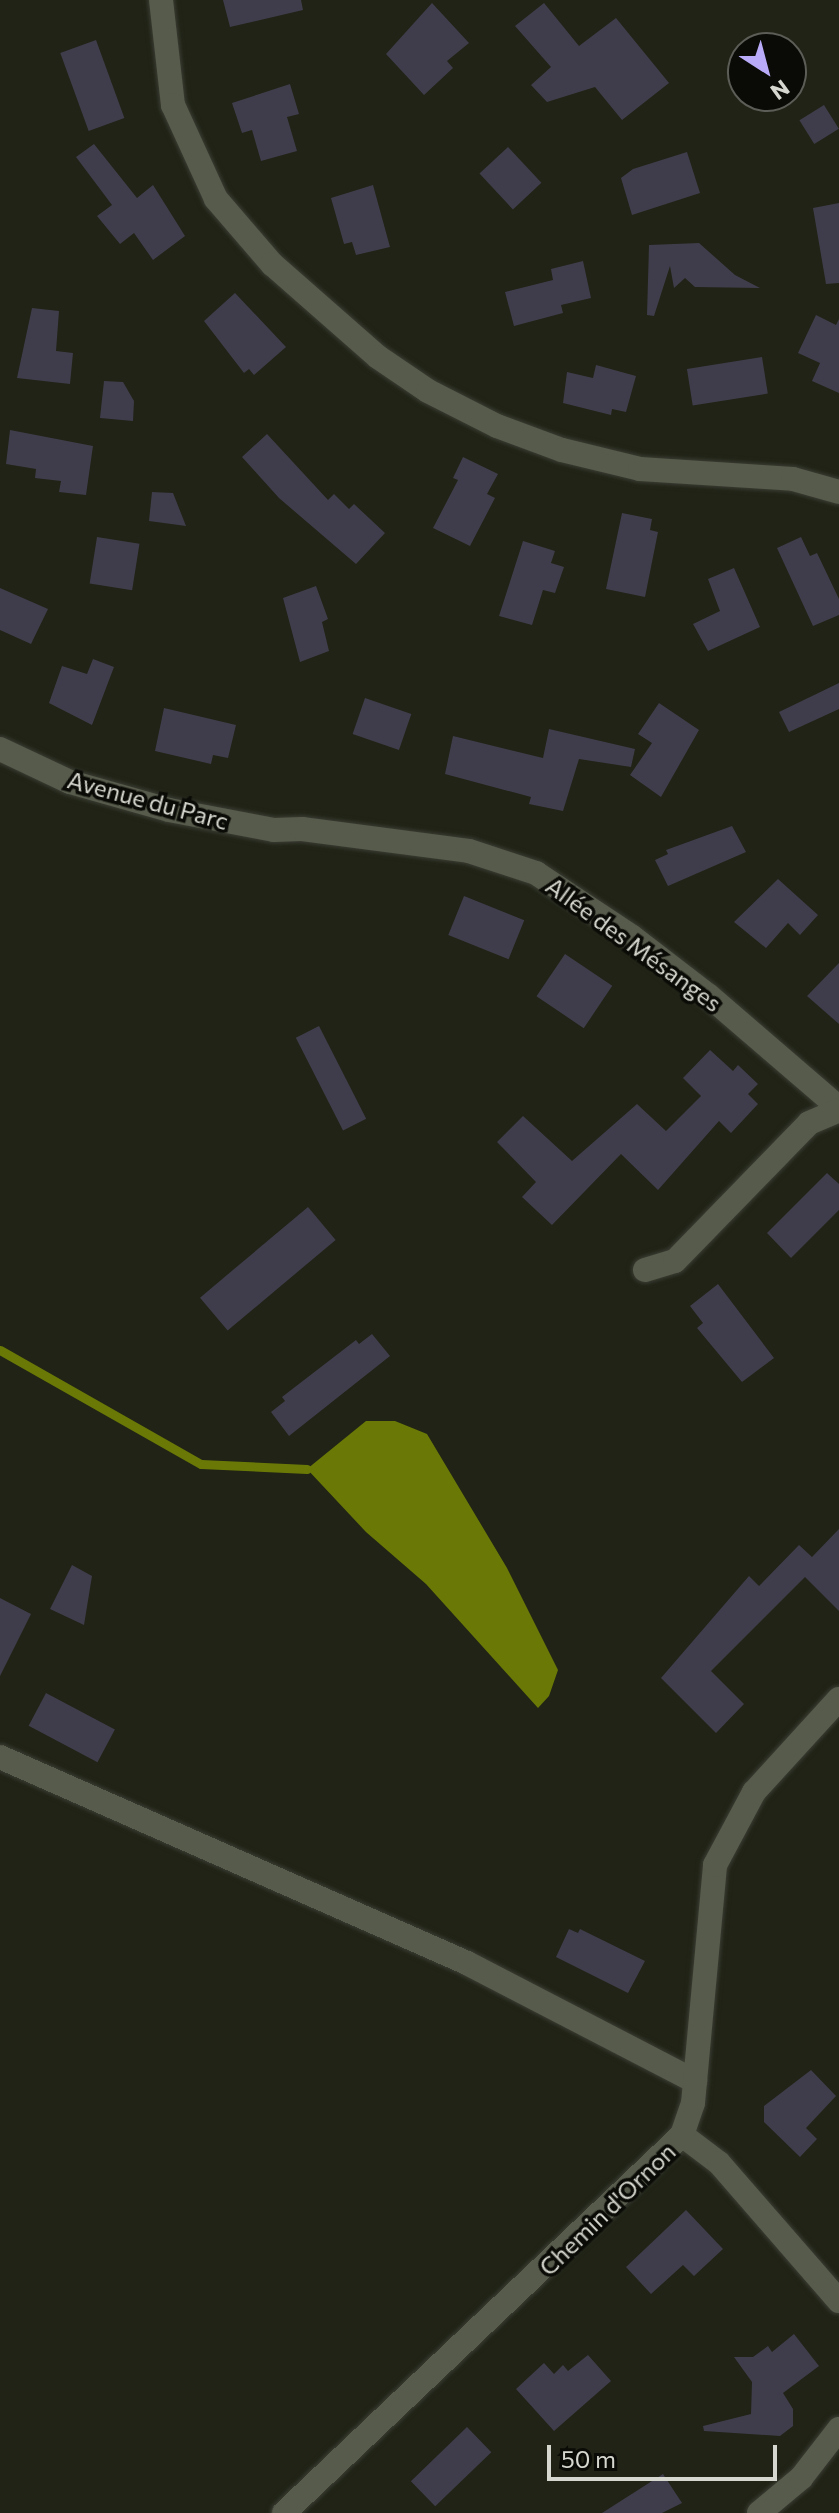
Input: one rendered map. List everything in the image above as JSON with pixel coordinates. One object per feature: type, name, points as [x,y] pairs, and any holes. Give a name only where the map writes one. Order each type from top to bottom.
[{"type":"street","points":[[161,0],[173,105],[216,199],[272,264],[378,357],[442,398],[562,450],[640,469],[793,479],[839,492]]},
{"type":"street","name":"Avenue du Parc","points":[[0,749],[70,782],[169,810],[274,830],[302,829]]},
{"type":"street","name":"Allée des Mésanges","points":[[302,829],[469,851],[536,873],[698,987],[839,1109]]},
{"type":"street","points":[[645,1270],[675,1261],[809,1123],[839,1109]]},
{"type":"street","name":"Chemin d'Ornon","points":[[284,2513],[682,2135],[695,2081],[715,1865],[754,1792],[839,1699]]},
{"type":"street","points":[[0,1757],[467,1963],[695,2081]]},
{"type":"street","points":[[682,2135],[719,2163],[839,2301]]},
{"type":"street","points":[[759,2513],[801,2478],[839,2429]]},
{"type":"shaded area","points":[[366,1421],[395,1421],[427,1434],[507,1568],[558,1670],[549,1696],[538,1708],[426,1584],[366,1532],[307,1469]]},
{"type":"building","points":[[223,0],[301,0],[303,10],[230,27]]},
{"type":"building","points":[[432,3],[469,43],[447,61],[453,68],[424,95],[386,54]]},
{"type":"building","points":[[544,3],[579,46],[616,18],[669,83],[622,120],[595,87],[547,102],[531,85],[551,67],[515,26]]},
{"type":"building","points":[[96,40],[124,118],[89,131],[60,53]]},
{"type":"building","points":[[290,84],[299,114],[287,117],[297,151],[261,161],[252,130],[242,133],[232,103]]},
{"type":"building","points":[[824,105],[839,129],[814,144],[799,120]]},
{"type":"building","points":[[94,144],[137,198],[153,185],[185,236],[153,260],[134,233],[120,244],[97,216],[112,205],[76,157]]},
{"type":"building","points":[[508,147],[541,183],[513,209],[479,174]]},
{"type":"building","points":[[687,152],[700,193],[632,215],[621,178],[633,169]]},
{"type":"building","points":[[373,185],[390,247],[356,255],[352,242],[344,244],[331,198]]},
{"type":"building","points":[[839,203],[839,283],[826,284],[813,208]]},
{"type":"building","points":[[699,243],[735,275],[760,288],[695,287],[685,278],[674,288],[670,266],[654,316],[647,315],[649,245]]},
{"type":"building","points":[[583,261],[591,298],[561,305],[563,313],[514,326],[505,292],[553,280],[551,269]]},
{"type":"building","points":[[235,293],[286,347],[254,375],[249,369],[244,373],[204,321]]},
{"type":"building","points":[[32,308],[59,311],[56,351],[73,353],[70,384],[17,378]]},
{"type":"building","points":[[816,315],[836,325],[839,319],[839,393],[812,381],[820,363],[798,353]]},
{"type":"building","points":[[762,357],[768,394],[693,405],[687,369]]},
{"type":"building","points":[[596,365],[636,376],[626,412],[612,409],[611,415],[563,403],[567,372],[593,378]]},
{"type":"building","points":[[104,381],[123,382],[134,401],[133,421],[100,418]]},
{"type":"building","points":[[10,430],[93,446],[86,495],[59,492],[61,481],[35,478],[36,469],[6,464]]},
{"type":"building","points":[[267,434],[328,500],[334,494],[349,509],[354,504],[385,533],[356,564],[279,498],[242,457]]},
{"type":"building","points":[[463,457],[498,474],[487,494],[495,498],[470,546],[433,528],[458,480],[453,478]]},
{"type":"building","points":[[152,492],[173,493],[186,526],[149,521]]},
{"type":"building","points":[[622,513],[652,519],[650,530],[658,532],[645,597],[606,589]]},
{"type":"building","points":[[97,537],[139,544],[132,590],[90,583]]},
{"type":"building","points":[[801,537],[810,556],[817,553],[839,599],[839,615],[813,626],[777,548]]},
{"type":"building","points":[[523,541],[555,551],[551,563],[564,567],[555,593],[543,590],[532,625],[499,616]]},
{"type":"building","points":[[734,568],[760,627],[708,651],[693,624],[720,611],[708,579]]},
{"type":"building","points":[[316,586],[328,619],[322,622],[329,651],[300,662],[283,598]]},
{"type":"building","points":[[0,588],[48,609],[31,644],[0,630]]},
{"type":"building","points":[[93,659],[114,667],[92,725],[49,703],[62,666],[87,674]]},
{"type":"building","points":[[839,683],[839,709],[789,732],[779,712]]},
{"type":"building","points":[[365,698],[411,714],[399,750],[353,734]]},
{"type":"building","points":[[659,703],[699,730],[661,797],[630,775],[652,743],[638,734]]},
{"type":"building","points":[[164,708],[236,725],[228,758],[213,755],[211,764],[155,751]]},
{"type":"building","points":[[549,729],[635,749],[631,767],[579,759],[563,811],[529,804],[531,797],[445,774],[453,736],[543,758]]},
{"type":"building","points":[[732,826],[746,852],[668,886],[655,860],[668,854],[666,850]]},
{"type":"building","points":[[778,879],[818,915],[800,935],[788,923],[766,948],[734,922]]},
{"type":"building","points":[[464,896],[524,920],[509,959],[448,935]]},
{"type":"building","points":[[565,954],[612,986],[584,1028],[536,996]]},
{"type":"building","points":[[839,963],[839,1024],[807,996]]},
{"type":"building","points":[[319,1026],[366,1119],[343,1130],[296,1038]]},
{"type":"building","points":[[710,1050],[733,1071],[738,1065],[758,1084],[748,1094],[758,1104],[731,1133],[719,1121],[658,1190],[621,1154],[552,1225],[522,1197],[536,1182],[497,1142],[523,1116],[572,1161],[637,1104],[666,1131],[701,1096],[683,1078]]},
{"type":"building","points":[[827,1173],[839,1184],[839,1210],[791,1258],[767,1233]]},
{"type":"building","points":[[308,1207],[336,1240],[228,1331],[200,1298]]},
{"type":"building","points":[[718,1284],[774,1358],[742,1382],[697,1328],[703,1323],[690,1306]]},
{"type":"building","points":[[372,1334],[390,1356],[289,1436],[271,1412],[285,1401],[282,1397],[356,1340],[359,1344]]},
{"type":"building","points":[[839,1529],[839,1611],[805,1577],[711,1671],[744,1704],[716,1733],[661,1678],[749,1576],[759,1586],[799,1545],[812,1557]]},
{"type":"building","points":[[72,1565],[92,1576],[84,1625],[50,1609]]},
{"type":"building","points":[[0,1598],[31,1614],[0,1676]]},
{"type":"building","points":[[46,1693],[115,1730],[97,1762],[29,1726]]},
{"type":"building","points":[[569,1929],[578,1933],[580,1929],[645,1961],[628,1993],[556,1957]]},
{"type":"building","points":[[811,2070],[836,2096],[806,2128],[817,2139],[800,2157],[764,2122],[764,2106]]},
{"type":"building","points":[[686,2210],[723,2249],[694,2276],[683,2265],[651,2294],[626,2267]]},
{"type":"building","points":[[794,2334],[819,2366],[783,2393],[793,2409],[793,2426],[780,2436],[704,2431],[703,2426],[751,2414],[752,2382],[734,2357],[753,2357],[768,2346],[772,2352]]},
{"type":"building","points":[[588,2355],[611,2381],[554,2431],[516,2389],[544,2363],[554,2374],[563,2365],[568,2371]]},
{"type":"building","points":[[467,2427],[491,2452],[435,2506],[411,2481]]},
{"type":"building","points":[[663,2474],[682,2503],[662,2513],[602,2513]]},
{"type":"waterway","points":[[0,1350],[201,1464],[307,1469]]}]
